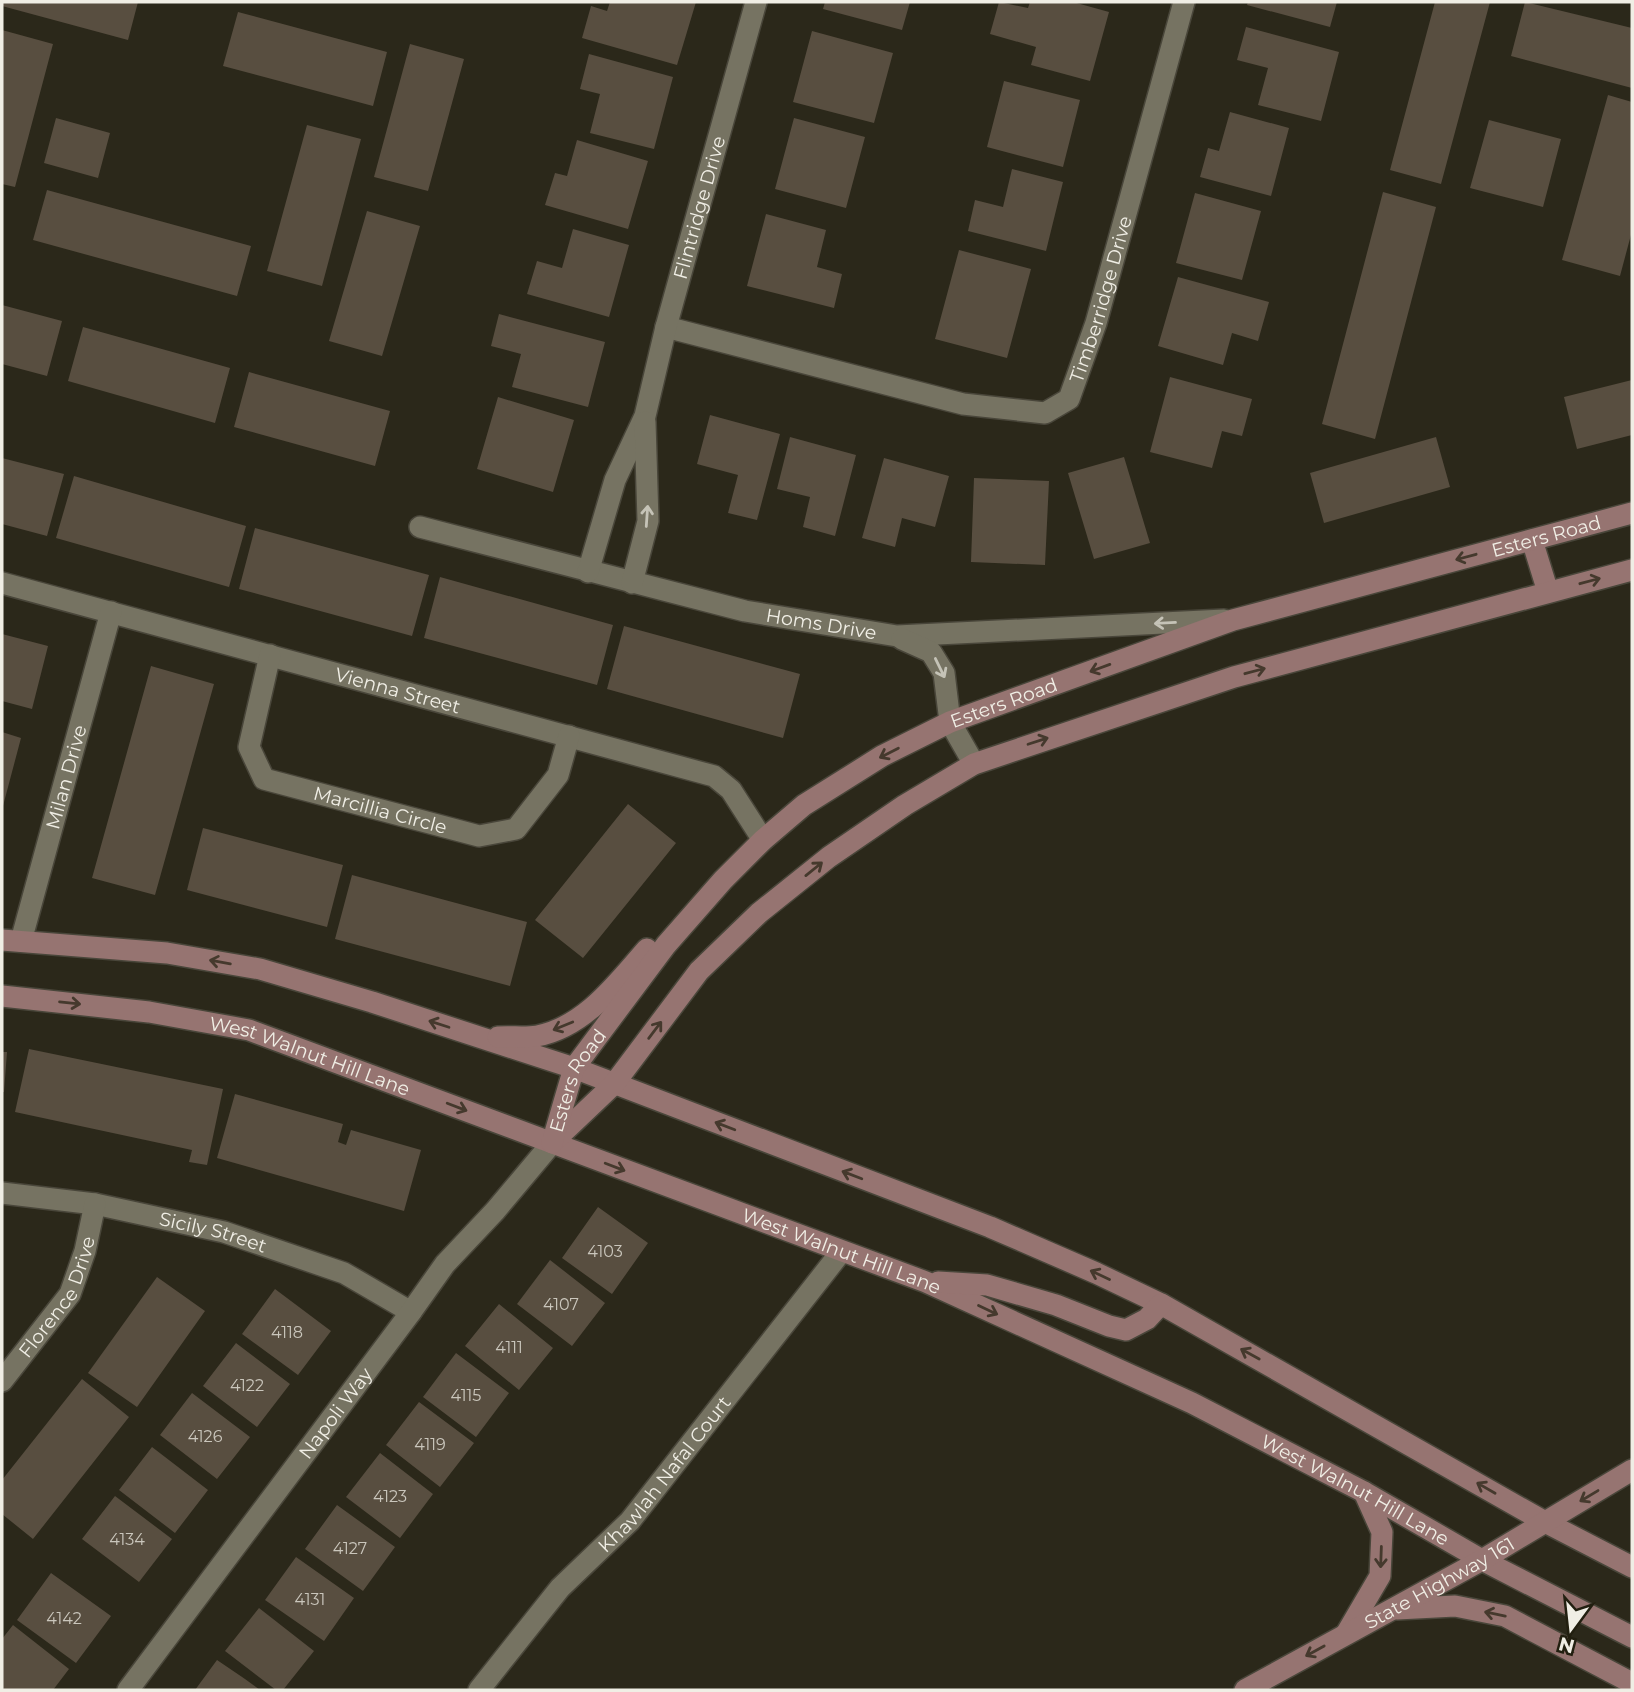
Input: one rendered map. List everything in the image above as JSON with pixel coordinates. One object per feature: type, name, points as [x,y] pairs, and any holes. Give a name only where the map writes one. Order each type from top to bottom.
[{"type":"main road","name":"Esters Road","points":[[551,1143],[574,1068],[666,945],[763,840],[804,805],[871,763],[950,722],[1233,620],[1632,513]]},
{"type":"main road","points":[[1532,540],[1548,592]]},
{"type":"main road","name":"Esters Road","points":[[551,1143],[614,1084],[699,971],[760,914],[829,857],[905,805],[974,764],[1234,677],[1632,570]]},
{"type":"main road","points":[[481,1037],[538,1036],[580,1018],[612,988],[654,941],[705,901]]},
{"type":"main road","points":[[11,940],[167,953],[260,969],[574,1068],[990,1227],[1161,1304],[1545,1522],[1632,1567]]},
{"type":"main road","name":"West Walnut Hill Lane","points":[[2,996],[149,1012],[249,1030],[926,1282],[1192,1402],[1364,1492],[1482,1560],[1632,1637]]},
{"type":"main road","points":[[926,1282],[987,1285],[1056,1305],[1126,1330],[1147,1320],[1161,1304]]},
{"type":"main road","name":"State Highway 161","points":[[1245,1690],[1482,1560],[1632,1471]]},
{"type":"main road","points":[[1345,1635],[1380,1576],[1382,1532],[1364,1492]]},
{"type":"main road","points":[[1392,1609],[1455,1606],[1505,1616],[1632,1683]]},
{"type":"street","name":"Flintridge Drive","points":[[588,572],[615,480],[645,416],[666,327],[756,2]]},
{"type":"street","name":"Timberridge Drive","points":[[666,327],[963,404],[1045,413],[1069,399],[1096,323],[1184,2]]},
{"type":"street","name":"Flintridge Drive","points":[[632,583],[648,521],[645,416]]},
{"type":"street","name":"Homs Drive","points":[[421,527],[745,611],[897,636],[1233,620]]},
{"type":"street","name":"Vienna Street","points":[[2,583],[713,776],[732,790],[763,840]]},
{"type":"street","name":"Milan Drive","points":[[11,940],[110,612]]},
{"type":"street","points":[[897,636],[931,652],[944,673],[950,722],[974,764]]},
{"type":"street","name":"Marcillia Circle","points":[[270,655],[249,747],[264,779],[479,836],[516,829],[558,775],[569,736]]},
{"type":"street","name":"Napoli Way","points":[[128,1690],[445,1264],[495,1212],[551,1143]]},
{"type":"street","name":"Sicily Street","points":[[2,1193],[95,1204],[224,1232],[344,1273],[411,1312]]},
{"type":"street","name":"Florence Drive","points":[[2,1381],[70,1294],[85,1251],[95,1204]]},
{"type":"street","name":"Khawlah Nafal Court","points":[[479,1690],[560,1588],[630,1521],[841,1252]]},
{"type":"building","points":[[2,2],[138,2],[128,40],[2,6]]},
{"type":"building","points":[[610,2],[696,2],[677,65],[582,38],[591,6],[607,11]]},
{"type":"building","points":[[825,2],[910,2],[902,30],[823,9]]},
{"type":"building","points":[[999,2],[1028,8],[1030,2],[1073,2],[1109,12],[1090,81],[1031,65],[1036,47],[990,34]]},
{"type":"building","points":[[1248,2],[1337,2],[1330,27],[1247,5]]},
{"type":"building","points":[[1435,2],[1490,2],[1441,184],[1390,170]]},
{"type":"building","points":[[1525,2],[1632,28],[1632,88],[1511,56]]},
{"type":"building","points":[[238,12],[387,52],[373,106],[223,66]]},
{"type":"building","points":[[1246,27],[1339,52],[1321,121],[1258,105],[1268,68],[1237,60]]},
{"type":"building","points":[[2,30],[53,44],[15,187],[2,184]]},
{"type":"building","points":[[812,31],[893,53],[874,123],[793,102]]},
{"type":"building","points":[[410,44],[464,59],[428,191],[374,177]]},
{"type":"building","points":[[589,54],[673,77],[654,149],[590,133],[600,94],[580,89]]},
{"type":"building","points":[[1004,81],[1080,100],[1063,167],[987,147]]},
{"type":"building","points":[[1608,95],[1632,102],[1632,231],[1620,276],[1562,260]]},
{"type":"building","points":[[1230,112],[1289,128],[1271,196],[1200,177],[1208,148],[1219,151]]},
{"type":"building","points":[[56,118],[110,133],[98,178],[44,163]]},
{"type":"building","points":[[794,118],[865,137],[846,208],[775,189]]},
{"type":"building","points":[[1489,120],[1561,139],[1543,207],[1470,188]]},
{"type":"building","points":[[307,125],[361,139],[322,286],[267,271]]},
{"type":"building","points":[[577,140],[648,161],[628,229],[545,205],[555,173],[567,176]]},
{"type":"building","points":[[1012,169],[1063,182],[1046,251],[968,231],[975,200],[1003,207]]},
{"type":"building","points":[[47,190],[251,246],[237,296],[33,240]]},
{"type":"building","points":[[1383,192],[1436,207],[1375,439],[1322,424]]},
{"type":"building","points":[[1195,193],[1261,211],[1242,280],[1176,263]]},
{"type":"building","points":[[367,211],[420,226],[382,356],[329,341]]},
{"type":"building","points":[[766,214],[826,230],[817,267],[842,274],[834,308],[747,286]]},
{"type":"building","points":[[573,229],[629,245],[609,317],[527,294],[537,261],[562,268]]},
{"type":"building","points":[[959,250],[1031,269],[1007,358],[935,339]]},
{"type":"building","points":[[1178,277],[1269,302],[1258,341],[1232,333],[1223,365],[1158,346]]},
{"type":"building","points":[[2,305],[62,321],[47,376],[2,364]]},
{"type":"building","points":[[499,314],[605,342],[588,407],[512,387],[521,354],[491,346]]},
{"type":"building","points":[[83,327],[230,368],[215,423],[68,381]]},
{"type":"building","points":[[249,372],[390,411],[375,466],[234,427]]},
{"type":"building","points":[[1170,377],[1252,399],[1242,436],[1222,431],[1212,468],[1150,452]]},
{"type":"building","points":[[1632,380],[1632,435],[1577,449],[1564,397]]},
{"type":"building","points":[[498,397],[574,420],[553,492],[477,469]]},
{"type":"building","points":[[710,415],[780,434],[757,520],[728,513],[738,475],[697,464]]},
{"type":"building","points":[[790,437],[856,455],[835,536],[803,527],[810,497],[777,489]]},
{"type":"building","points":[[1436,437],[1450,487],[1324,523],[1310,473]]},
{"type":"building","points":[[1124,457],[1150,543],[1094,559],[1068,473]]},
{"type":"building","points":[[2,458],[64,474],[47,536],[2,524]]},
{"type":"building","points":[[884,458],[949,476],[935,527],[902,518],[895,547],[862,538]]},
{"type":"building","points":[[74,476],[246,526],[229,587],[56,538]]},
{"type":"building","points":[[974,478],[1049,481],[1045,565],[971,562]]},
{"type":"building","points":[[255,528],[429,575],[412,636],[239,589]]},
{"type":"building","points":[[440,577],[613,625],[597,685],[424,638]]},
{"type":"building","points":[[624,626],[800,674],[783,738],[607,689]]},
{"type":"building","points":[[2,634],[48,646],[32,709],[2,701]]},
{"type":"building","points":[[151,666],[214,684],[155,895],[92,878]]},
{"type":"building","points":[[2,732],[21,738],[3,806],[2,806]]},
{"type":"building","points":[[628,804],[676,843],[583,958],[535,920]]},
{"type":"building","points":[[203,828],[343,865],[327,927],[187,890]]},
{"type":"building","points":[[352,875],[527,922],[510,986],[335,939]]},
{"type":"building","points":[[29,1049],[223,1089],[207,1165],[189,1162],[192,1150],[15,1112]]},
{"type":"building","points":[[2,1052],[7,1052],[4,1092],[2,1092]]},
{"type":"building","points":[[235,1094],[343,1124],[338,1142],[346,1145],[351,1130],[421,1150],[404,1211],[217,1158]]},
{"type":"building","points":[[598,1207],[648,1243],[612,1294],[562,1258]]},
{"type":"building","points":[[550,1260],[605,1303],[572,1346],[517,1304]]},
{"type":"building","points":[[157,1277],[205,1311],[137,1407],[88,1373]]},
{"type":"building","points":[[275,1289],[331,1331],[298,1375],[242,1334]]},
{"type":"building","points":[[499,1304],[553,1348],[519,1390],[465,1346]]},
{"type":"building","points":[[236,1343],[290,1384],[257,1427],[203,1386]]},
{"type":"building","points":[[456,1353],[509,1393],[476,1437],[423,1397]]},
{"type":"building","points":[[82,1379],[129,1417],[33,1539],[2,1514],[2,1480]]},
{"type":"building","points":[[192,1393],[250,1437],[217,1479],[160,1435]]},
{"type":"building","points":[[419,1402],[474,1443],[440,1487],[386,1445]]},
{"type":"building","points":[[152,1447],[208,1490],[175,1533],[119,1490]]},
{"type":"building","points":[[380,1453],[433,1494],[400,1538],[346,1497]]},
{"type":"building","points":[[115,1496],[172,1539],[139,1582],[82,1539]]},
{"type":"building","points":[[337,1505],[395,1547],[363,1591],[305,1549]]},
{"type":"building","points":[[296,1557],[354,1598],[324,1641],[265,1600]]},
{"type":"building","points":[[51,1573],[111,1616],[76,1663],[17,1620]]},
{"type":"building","points":[[259,1608],[314,1651],[283,1690],[276,1690],[225,1651]]},
{"type":"building","points":[[13,1625],[69,1669],[53,1690],[2,1688],[2,1639]]},
{"type":"building","points":[[217,1660],[245,1679],[260,1690],[195,1690]]}]
